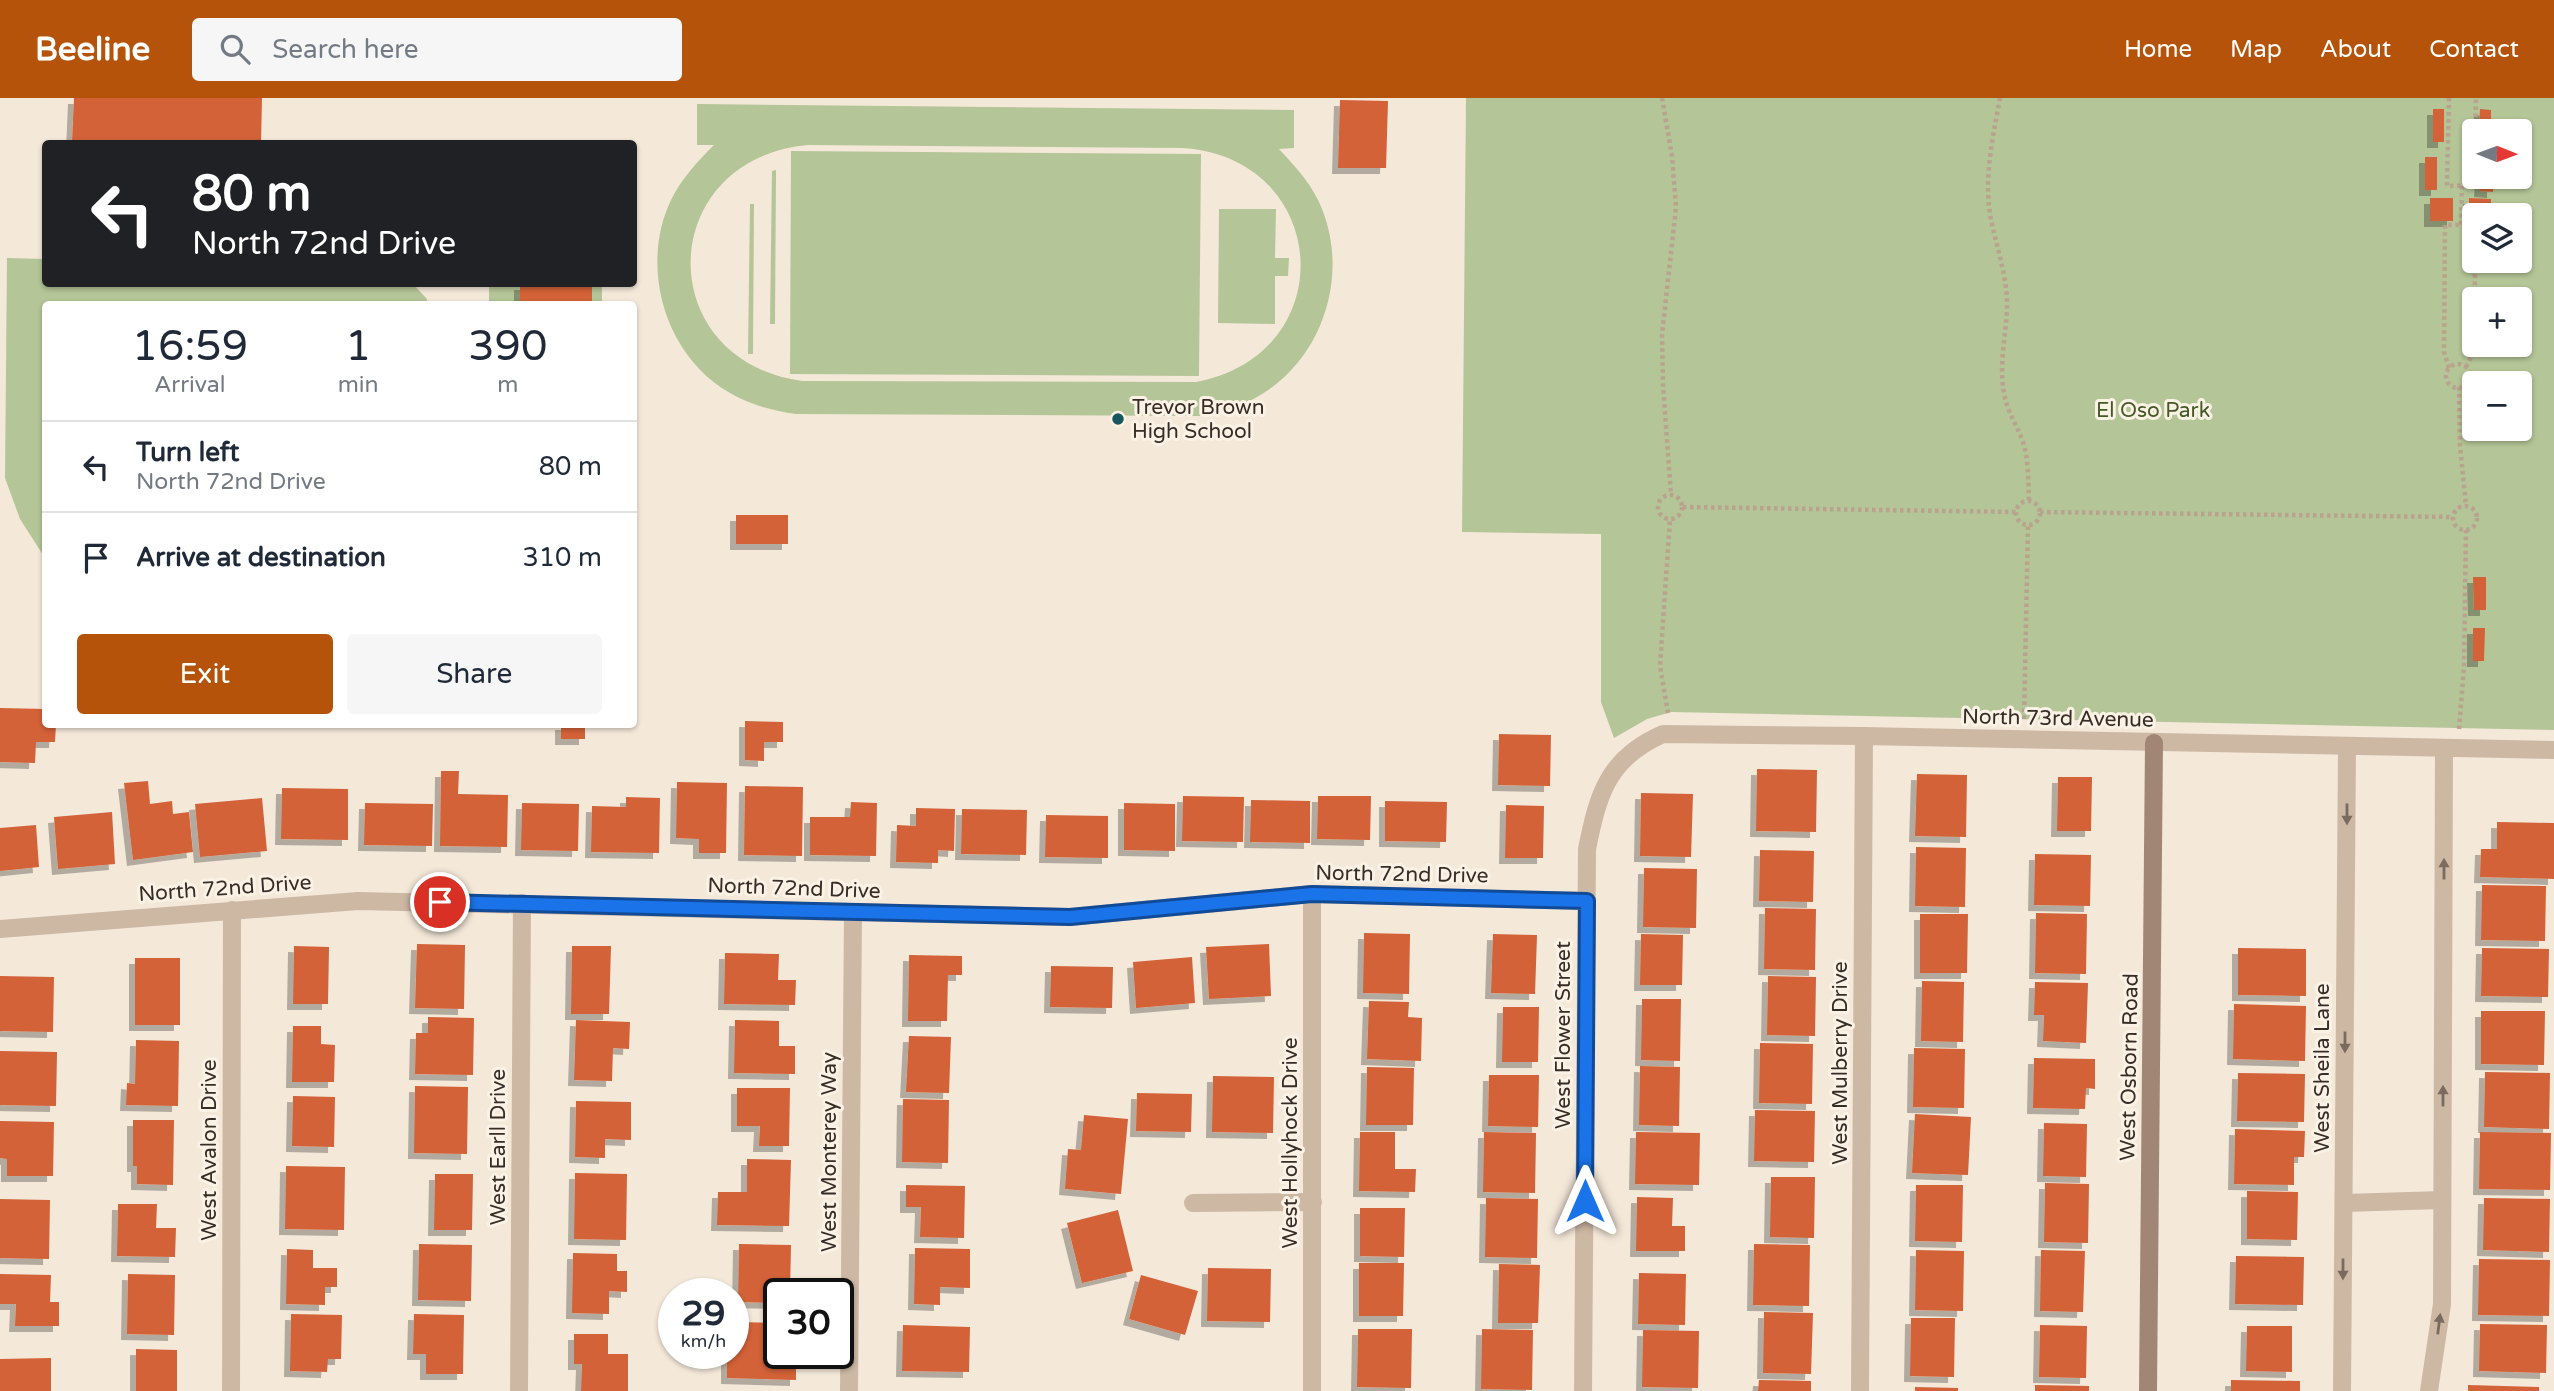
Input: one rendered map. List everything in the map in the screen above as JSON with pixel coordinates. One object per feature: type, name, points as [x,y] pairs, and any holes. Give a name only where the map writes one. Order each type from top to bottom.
[{"type":"street","name":"North 73rd Avenue","points":[[1595,805],[1621,759],[1643,743],[1663,734],[2554,750]]},
{"type":"street","name":"West Mulberry Drive","points":[[1860,1391],[1864,736]]},
{"type":"street","name":"West Osborn Road","points":[[2148,1391],[2154,743]]},
{"type":"street","name":"West Sheila Lane","points":[[2343,1391],[2347,746]]},
{"type":"street","points":[[2428,1391],[2442,1304],[2451,748]]},
{"type":"street","name":"West Flower Street","points":[[1583,1391],[1587,849],[1595,805]]},
{"type":"street","name":"North 72nd Drive","points":[[0,929],[358,901],[1070,917],[1312,894],[1587,901]]},
{"type":"street","name":"West Hollyhock Drive","points":[[1312,894],[1312,1391]]},
{"type":"street","name":"West Earll Drive","points":[[519,1391],[522,903]]},
{"type":"street","name":"West Avalon Drive","points":[[231,1391],[232,910]]},
{"type":"street","name":"West Monterey Way","points":[[849,1391],[853,913]]},
{"type":"street","points":[[2344,1203],[2442,1200]]},
{"type":"street","points":[[1193,1203],[1313,1202]]},
{"type":"path","points":[[1662,98],[1672,156],[1676,207],[1662,335],[1671,495]]},
{"type":"path","points":[[2000,98],[1988,191],[1990,215],[2003,263],[2007,299],[2002,349],[2003,383],[2009,414],[2024,443],[2029,500]]},
{"type":"path","points":[[2449,98],[2447,186],[2462,186],[2461,225],[2445,225],[2444,352],[2449,368]]},
{"type":"path","points":[[2475,119],[2476,98]]},
{"type":"path","points":[[2466,367],[2455,364],[2449,368],[2447,381],[2452,386],[2459,387],[2466,384],[2469,378],[2466,367],[2474,351],[2475,273]]},
{"type":"path","points":[[2459,387],[2460,446],[2466,506]]},
{"type":"path","points":[[1671,495],[1680,500],[1683,507],[1679,516],[1670,519],[1663,517],[1658,508],[1662,499],[1671,495]]},
{"type":"path","points":[[2029,500],[2038,505],[2040,512],[2035,523],[2028,525],[2019,521],[2016,512],[2019,505],[2029,500]]},
{"type":"path","points":[[2466,506],[2474,509],[2477,521],[2473,527],[2466,530],[2455,525],[2453,517],[2456,510],[2466,506]]},
{"type":"path","points":[[1683,507],[2016,512]]},
{"type":"path","points":[[2040,512],[2453,517]]},
{"type":"path","points":[[1668,713],[1660,666],[1670,519]]},
{"type":"path","points":[[2024,719],[2028,525]]},
{"type":"path","points":[[2451,748],[2464,667],[2466,530]]},
{"type":"green space","name":"El Oso Park","points":[[1466,98],[2554,98],[2554,730],[1671,712],[1647,719],[1614,738],[1601,702],[1601,534],[1462,532]]},
{"type":"green space","points":[[697,104],[1294,110],[1294,148],[1279,149],[1310,186],[1328,226],[1332,281],[1326,308],[1317,333],[1302,357],[1284,377],[1248,402],[1201,416],[796,414],[771,409],[730,393],[707,377],[689,357],[674,333],[664,308],[658,281],[662,226],[671,200],[680,185],[714,145],[697,145]],"holes":[[[808,145],[1182,148],[1231,159],[1268,184],[1291,219],[1300,258],[1296,298],[1277,335],[1244,364],[1196,382],[802,381],[752,365],[717,337],[697,301],[691,260],[699,220],[721,185],[758,158]]]},
{"type":"green space","points":[[791,151],[1201,154],[1199,376],[790,374]]},
{"type":"green space","points":[[776,170],[775,324],[770,324],[772,171]]},
{"type":"green space","points":[[750,204],[754,204],[753,354],[748,354]]},
{"type":"green space","points":[[1219,209],[1276,209],[1275,258],[1289,258],[1288,276],[1275,276],[1275,324],[1218,323]]},
{"type":"green space","points":[[7,258],[42,259],[42,287],[416,287],[427,299],[42,301],[42,553],[20,519],[5,478]]},
{"type":"green space","points":[[489,287],[602,287],[602,301],[489,301]]},
{"type":"building","points":[[74,98],[262,98],[261,140],[72,140]]},
{"type":"building","points":[[1340,100],[1388,101],[1386,168],[1338,168]]},
{"type":"building","points":[[2433,109],[2444,109],[2444,142],[2433,142]]},
{"type":"building","points":[[2480,109],[2491,110],[2491,119],[2480,119]]},
{"type":"building","points":[[2425,157],[2437,157],[2437,190],[2425,190]]},
{"type":"building","points":[[2480,189],[2493,189],[2493,192]]},
{"type":"building","points":[[2430,198],[2453,198],[2453,221],[2430,221]]},
{"type":"building","points":[[2469,198],[2491,199],[2491,203],[2469,203]]},
{"type":"building","points":[[520,287],[592,287],[592,301],[520,301]]},
{"type":"building","points":[[736,515],[788,515],[788,544],[736,544]]},
{"type":"building","points":[[2473,577],[2486,577],[2486,610],[2474,610]]},
{"type":"building","points":[[2473,628],[2485,628],[2484,661],[2473,661]]},
{"type":"building","points":[[0,708],[42,709],[42,728],[56,728],[55,742],[36,742],[35,763],[0,762]]},
{"type":"building","points":[[745,721],[783,722],[783,742],[764,742],[764,761],[745,760]]},
{"type":"building","points":[[561,728],[585,728],[585,739],[561,739]]},
{"type":"building","points":[[1499,734],[1551,735],[1550,786],[1498,785]]},
{"type":"building","points":[[1757,769],[1817,770],[1816,832],[1756,831]]},
{"type":"building","points":[[441,771],[459,771],[458,794],[508,795],[507,847],[440,846]]},
{"type":"building","points":[[1917,774],[1967,775],[1966,837],[1915,836]]},
{"type":"building","points":[[2058,777],[2092,777],[2091,831],[2057,831]]},
{"type":"building","points":[[148,781],[150,804],[172,801],[173,814],[189,812],[193,852],[133,860],[124,783]]},
{"type":"building","points":[[677,782],[727,783],[726,853],[699,853],[699,839],[676,838]]},
{"type":"building","points":[[745,786],[803,787],[802,856],[744,855]]},
{"type":"building","points":[[282,788],[348,789],[348,840],[281,839]]},
{"type":"building","points":[[1641,793],[1693,794],[1691,857],[1640,856]]},
{"type":"building","points":[[1183,796],[1244,797],[1243,842],[1182,841]]},
{"type":"building","points":[[1318,796],[1371,796],[1370,840],[1317,839]]},
{"type":"building","points":[[626,797],[660,798],[659,853],[591,852],[592,806],[626,807]]},
{"type":"building","points":[[262,798],[267,851],[200,857],[195,804]]},
{"type":"building","points":[[1251,800],[1310,801],[1310,843],[1250,842]]},
{"type":"building","points":[[1385,801],[1447,802],[1446,842],[1385,841]]},
{"type":"building","points":[[851,802],[877,803],[876,856],[810,855],[810,817],[850,817]]},
{"type":"building","points":[[365,803],[433,804],[432,846],[364,845]]},
{"type":"building","points":[[522,803],[579,804],[578,851],[521,850]]},
{"type":"building","points":[[1124,803],[1175,804],[1175,851],[1124,850]]},
{"type":"building","points":[[1506,805],[1544,806],[1543,858],[1505,858]]},
{"type":"building","points":[[916,808],[955,809],[954,851],[938,850],[938,863],[896,862],[897,825],[916,826]]},
{"type":"building","points":[[962,809],[1027,810],[1026,855],[961,854]]},
{"type":"building","points":[[112,812],[115,864],[58,869],[54,817]]},
{"type":"building","points":[[1046,815],[1108,816],[1108,858],[1045,857]]},
{"type":"building","points":[[2497,822],[2554,823],[2554,879],[2480,877],[2481,849],[2497,849]]},
{"type":"building","points":[[36,825],[39,867],[0,871],[0,828]]},
{"type":"building","points":[[1916,847],[1966,848],[1965,907],[1915,906]]},
{"type":"building","points":[[1760,850],[1814,851],[1813,902],[1759,901]]},
{"type":"building","points":[[2035,854],[2091,855],[2090,906],[2034,905]]},
{"type":"building","points":[[1644,868],[1697,869],[1696,928],[1643,927]]},
{"type":"building","points":[[2482,885],[2546,886],[2545,941],[2481,940]]},
{"type":"building","points":[[1765,908],[1816,909],[1815,970],[1764,969]]},
{"type":"building","points":[[2036,913],[2087,914],[2086,974],[2035,973]]},
{"type":"building","points":[[1920,914],[1968,914],[1967,973],[1920,973]]},
{"type":"building","points":[[1364,933],[1410,934],[1409,994],[1363,993]]},
{"type":"building","points":[[1493,934],[1537,935],[1535,994],[1491,993]]},
{"type":"building","points":[[1641,934],[1683,935],[1682,985],[1640,985]]},
{"type":"building","points":[[417,944],[465,945],[464,1009],[415,1008]]},
{"type":"building","points":[[1269,944],[1271,996],[1209,999],[1206,947]]},
{"type":"building","points":[[294,946],[329,947],[328,1004],[293,1004]]},
{"type":"building","points":[[572,946],[611,946],[609,1014],[571,1014]]},
{"type":"building","points":[[2238,948],[2306,949],[2306,996],[2238,995]]},
{"type":"building","points":[[2482,948],[2549,949],[2548,997],[2481,996]]},
{"type":"building","points":[[725,953],[779,954],[778,980],[796,980],[795,1005],[724,1004]]},
{"type":"building","points":[[909,955],[962,956],[962,975],[948,975],[947,1021],[908,1021]]},
{"type":"building","points":[[1192,957],[1195,1003],[1136,1008],[1133,962]]},
{"type":"building","points":[[135,958],[180,958],[180,1025],[135,1025]]},
{"type":"building","points":[[1051,966],[1113,967],[1112,1008],[1050,1007]]},
{"type":"building","points":[[0,976],[54,977],[53,1032],[0,1031]]},
{"type":"building","points":[[1768,976],[1816,977],[1815,1036],[1767,1035]]},
{"type":"building","points":[[1922,981],[1964,982],[1963,1042],[1921,1041]]},
{"type":"building","points":[[2035,982],[2088,983],[2086,1043],[2043,1041],[2044,1015],[2034,1015]]},
{"type":"building","points":[[1642,999],[1681,999],[1680,1061],[1641,1060]]},
{"type":"building","points":[[1369,1001],[1409,1002],[1408,1017],[1422,1018],[1421,1061],[1367,1059]]},
{"type":"building","points":[[2234,1004],[2306,1006],[2305,1061],[2233,1059]]},
{"type":"building","points":[[1503,1007],[1539,1007],[1538,1062],[1502,1062]]},
{"type":"building","points":[[2481,1011],[2545,1011],[2544,1065],[2481,1064]]},
{"type":"building","points":[[428,1017],[474,1018],[473,1075],[415,1074],[416,1033],[428,1033]]},
{"type":"building","points":[[576,1020],[630,1022],[629,1049],[613,1048],[612,1081],[574,1080]]},
{"type":"building","points":[[735,1020],[779,1021],[779,1046],[795,1046],[795,1074],[734,1073]]},
{"type":"building","points":[[293,1026],[321,1026],[321,1044],[335,1045],[334,1082],[292,1082]]},
{"type":"building","points":[[909,1036],[951,1037],[949,1093],[906,1092]]},
{"type":"building","points":[[136,1040],[179,1041],[178,1106],[126,1105],[127,1083],[135,1084]]},
{"type":"building","points":[[1760,1043],[1813,1044],[1812,1104],[1759,1103]]},
{"type":"building","points":[[1914,1048],[1965,1049],[1964,1108],[1913,1107]]},
{"type":"building","points":[[0,1051],[57,1052],[56,1106],[0,1105]]},
{"type":"building","points":[[2034,1058],[2095,1059],[2095,1089],[2086,1088],[2085,1109],[2033,1108]]},
{"type":"building","points":[[1640,1066],[1680,1067],[1679,1126],[1639,1125]]},
{"type":"building","points":[[1367,1067],[1414,1068],[1413,1125],[1366,1125]]},
{"type":"building","points":[[2485,1072],[2550,1073],[2549,1129],[2484,1127]]},
{"type":"building","points":[[2238,1073],[2305,1074],[2304,1122],[2237,1121]]},
{"type":"building","points":[[1489,1075],[1539,1075],[1538,1127],[1488,1126]]},
{"type":"building","points":[[1213,1076],[1274,1077],[1273,1133],[1212,1132]]},
{"type":"building","points":[[415,1086],[468,1087],[467,1154],[414,1153]]},
{"type":"building","points":[[737,1088],[790,1088],[789,1146],[759,1146],[760,1126],[737,1126]]},
{"type":"building","points":[[1137,1093],[1192,1094],[1191,1132],[1136,1131]]},
{"type":"building","points":[[293,1096],[335,1097],[334,1147],[292,1146]]},
{"type":"building","points":[[903,1099],[949,1100],[948,1163],[902,1162]]},
{"type":"building","points":[[576,1101],[631,1102],[631,1140],[605,1139],[605,1158],[575,1157]]},
{"type":"building","points":[[1755,1110],[1815,1111],[1814,1162],[1754,1161]]},
{"type":"building","points":[[1915,1114],[1971,1117],[1968,1175],[1912,1173]]},
{"type":"building","points":[[1084,1115],[1128,1119],[1121,1194],[1065,1189],[1068,1149],[1081,1150]]},
{"type":"building","points":[[133,1120],[174,1120],[173,1185],[137,1184],[137,1166],[133,1166]]},
{"type":"building","points":[[0,1121],[54,1122],[53,1176],[7,1176],[7,1159],[0,1158]]},
{"type":"building","points":[[2044,1123],[2087,1124],[2086,1177],[2043,1176]]},
{"type":"building","points":[[2235,1129],[2305,1131],[2304,1157],[2294,1157],[2294,1185],[2234,1184]]},
{"type":"building","points":[[1360,1132],[1395,1132],[1395,1169],[1416,1169],[1415,1192],[1359,1191]]},
{"type":"building","points":[[1484,1132],[1536,1133],[1535,1193],[1483,1192]]},
{"type":"building","points":[[1636,1132],[1700,1133],[1699,1185],[1635,1184]]},
{"type":"building","points":[[2480,1132],[2551,1133],[2550,1190],[2479,1189]]},
{"type":"building","points":[[747,1159],[791,1160],[789,1226],[717,1225],[718,1192],[747,1192]]},
{"type":"building","points":[[286,1166],[345,1167],[344,1230],[285,1229]]},
{"type":"building","points":[[575,1173],[627,1174],[626,1240],[574,1239]]},
{"type":"building","points":[[435,1174],[473,1174],[472,1230],[434,1230]]},
{"type":"building","points":[[1771,1177],[1815,1177],[1814,1238],[1770,1237]]},
{"type":"building","points":[[2045,1183],[2089,1184],[2088,1243],[2044,1242]]},
{"type":"building","points":[[906,1185],[965,1186],[964,1238],[920,1237],[921,1207],[906,1207]]},
{"type":"building","points":[[1916,1185],[1963,1185],[1962,1242],[1915,1241]]},
{"type":"building","points":[[2247,1191],[2298,1192],[2297,1240],[2247,1239]]},
{"type":"building","points":[[1637,1197],[1673,1198],[1672,1226],[1685,1226],[1685,1251],[1636,1251]]},
{"type":"building","points":[[1486,1198],[1538,1199],[1537,1258],[1485,1257]]},
{"type":"building","points":[[2484,1198],[2550,1199],[2549,1252],[2483,1250]]},
{"type":"building","points":[[0,1199],[50,1200],[49,1259],[0,1258]]},
{"type":"building","points":[[118,1204],[157,1204],[156,1228],[176,1228],[175,1257],[117,1256]]},
{"type":"building","points":[[1360,1208],[1405,1208],[1404,1257],[1360,1256]]},
{"type":"building","points":[[1118,1210],[1133,1271],[1082,1283],[1067,1223]]},
{"type":"building","points":[[419,1244],[472,1245],[471,1301],[418,1300]]},
{"type":"building","points":[[739,1244],[791,1245],[790,1278],[763,1278],[763,1303],[749,1302],[749,1278],[738,1278]]},
{"type":"building","points":[[1754,1244],[1810,1245],[1809,1306],[1753,1305]]},
{"type":"building","points":[[915,1248],[970,1249],[970,1288],[940,1287],[940,1305],[914,1304]]},
{"type":"building","points":[[287,1249],[313,1250],[313,1268],[337,1268],[337,1287],[325,1287],[325,1305],[286,1304]]},
{"type":"building","points":[[1916,1250],[1964,1251],[1963,1311],[1915,1310]]},
{"type":"building","points":[[2041,1250],[2085,1251],[2083,1312],[2040,1311]]},
{"type":"building","points":[[573,1253],[617,1254],[617,1271],[627,1271],[627,1292],[609,1291],[609,1314],[572,1313]]},
{"type":"building","points":[[2236,1256],[2304,1257],[2303,1305],[2235,1304]]},
{"type":"building","points":[[2479,1259],[2550,1260],[2549,1316],[2478,1315]]},
{"type":"building","points":[[1359,1263],[1404,1263],[1403,1316],[1359,1316]]},
{"type":"building","points":[[1499,1264],[1540,1265],[1538,1323],[1498,1323]]},
{"type":"building","points":[[1208,1268],[1271,1269],[1270,1322],[1207,1321]]},
{"type":"building","points":[[1639,1273],[1686,1274],[1685,1325],[1638,1324]]},
{"type":"building","points":[[0,1274],[51,1275],[50,1302],[59,1302],[59,1326],[15,1326],[16,1304],[0,1304]]},
{"type":"building","points":[[128,1274],[175,1275],[174,1335],[127,1334]]},
{"type":"building","points":[[1141,1275],[1198,1291],[1185,1335],[1129,1319]]},
{"type":"building","points":[[1764,1312],[1813,1313],[1811,1374],[1763,1373]]},
{"type":"building","points":[[291,1314],[342,1315],[341,1359],[328,1359],[327,1372],[290,1371]]},
{"type":"building","points":[[414,1314],[464,1315],[463,1374],[426,1374],[426,1354],[413,1354]]},
{"type":"building","points":[[1911,1318],[1955,1318],[1954,1377],[1910,1376]]},
{"type":"building","points":[[749,1322],[763,1323],[763,1369],[796,1369],[796,1380],[727,1378],[727,1369],[749,1369]]},
{"type":"building","points":[[2480,1324],[2547,1325],[2546,1373],[2479,1371]]},
{"type":"building","points":[[903,1325],[970,1327],[969,1372],[902,1371]]},
{"type":"building","points":[[2040,1325],[2087,1326],[2086,1378],[2039,1377]]},
{"type":"building","points":[[2247,1326],[2292,1326],[2292,1372],[2246,1371]]},
{"type":"building","points":[[1358,1329],[1412,1329],[1411,1388],[1357,1387]]},
{"type":"building","points":[[1482,1329],[1533,1330],[1532,1390],[1481,1389]]},
{"type":"building","points":[[1643,1330],[1699,1331],[1698,1388],[1642,1387]]},
{"type":"building","points":[[574,1334],[608,1334],[608,1354],[628,1354],[628,1391],[581,1391],[582,1364],[574,1364]]},
{"type":"building","points":[[136,1349],[177,1350],[177,1391],[136,1391]]},
{"type":"building","points":[[51,1358],[51,1391],[0,1391],[0,1359]]},
{"type":"building","points":[[1759,1380],[1811,1381],[1811,1391],[1758,1391]]},
{"type":"building","points":[[2231,1380],[2300,1381],[2300,1391],[2231,1391]]},
{"type":"building","points":[[2035,1385],[2089,1386],[2089,1391],[2035,1391]]},
{"type":"building","points":[[2468,1385],[2539,1387],[2539,1391],[2468,1391]]},
{"type":"building","points":[[1915,1387],[1958,1388],[1958,1391],[1915,1391]]},
{"type":"place","name":"Trevor Brown High School","points":[[1118,419]]},
{"type":"route","points":[[440,902],[1070,917],[1312,894],[1587,901],[1585,1201]]}]
